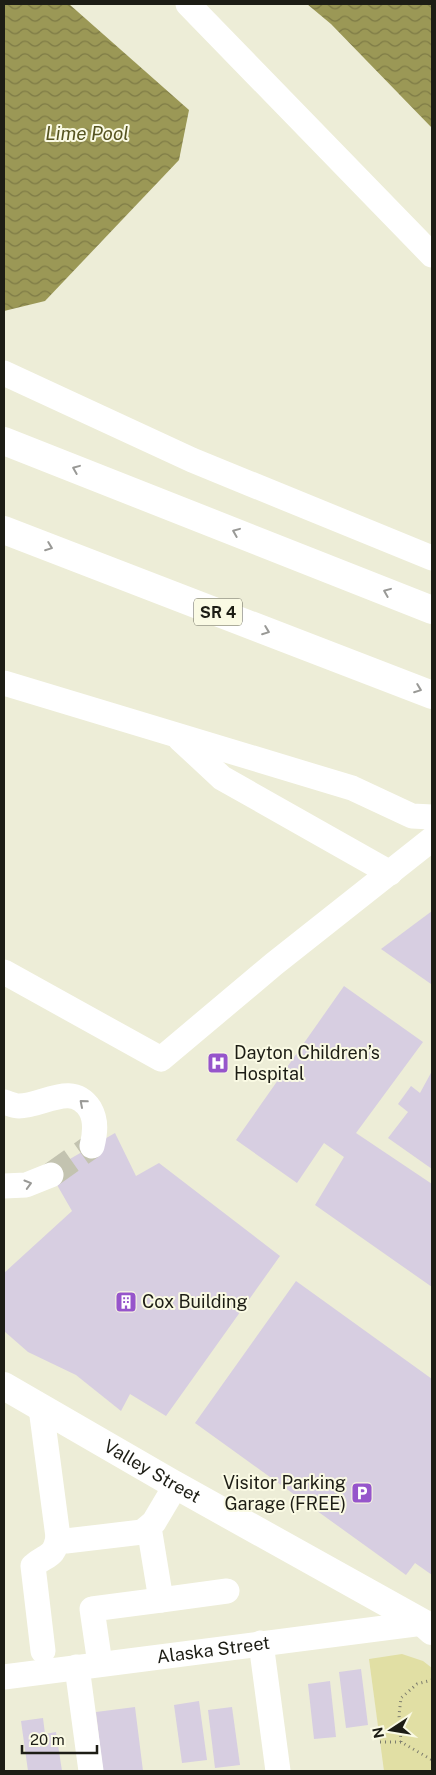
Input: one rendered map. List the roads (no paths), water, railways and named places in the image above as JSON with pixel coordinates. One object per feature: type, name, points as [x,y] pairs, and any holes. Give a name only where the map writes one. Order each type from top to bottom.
[{"type":"main road","points":[[4,441],[432,610]]},
{"type":"main road","name":"SR 4","points":[[4,530],[432,695]]},
{"type":"main road","name":"Valley Street","points":[[4,1386],[427,1627]]},
{"type":"street","points":[[188,4],[432,255]]},
{"type":"street","points":[[4,373],[192,460],[432,558]]},
{"type":"street","points":[[4,682],[352,788],[412,816],[432,817]]},
{"type":"street","points":[[175,734],[222,778],[390,873]]},
{"type":"street","points":[[4,972],[160,1059],[274,964],[432,839]]},
{"type":"street","points":[[4,1102],[18,1106],[58,1096],[74,1096],[85,1102],[92,1112],[95,1125],[92,1146]]},
{"type":"street","points":[[4,1186],[26,1186],[51,1175]]},
{"type":"street","points":[[41,1408],[58,1537],[56,1548],[48,1558],[38,1561],[33,1566],[43,1650]]},
{"type":"street","points":[[58,1537],[66,1541],[142,1532],[154,1522],[176,1485]]},
{"type":"street","points":[[148,1527],[161,1600]]},
{"type":"street","points":[[91,1771],[88,1666],[92,1609],[227,1592]]},
{"type":"street","name":"Alaska Street","points":[[4,1677],[261,1643],[427,1627]]},
{"type":"street","points":[[261,1643],[278,1771]]},
{"type":"water","name":"Lime Pool","points":[[4,4],[69,4],[189,110],[179,160],[45,301],[4,311]]},
{"type":"water","points":[[307,4],[432,4],[432,128],[331,24]]},
{"type":"tunnel","points":[[51,1175],[92,1146]]},
{"type":"place","name":"Dayton Children’s Hospital","points":[[218,1063]]},
{"type":"place","name":"Cox Building","points":[[126,1302]]},
{"type":"place","name":"Visitor Parking Garage (FREE)","points":[[362,1493]]}]
